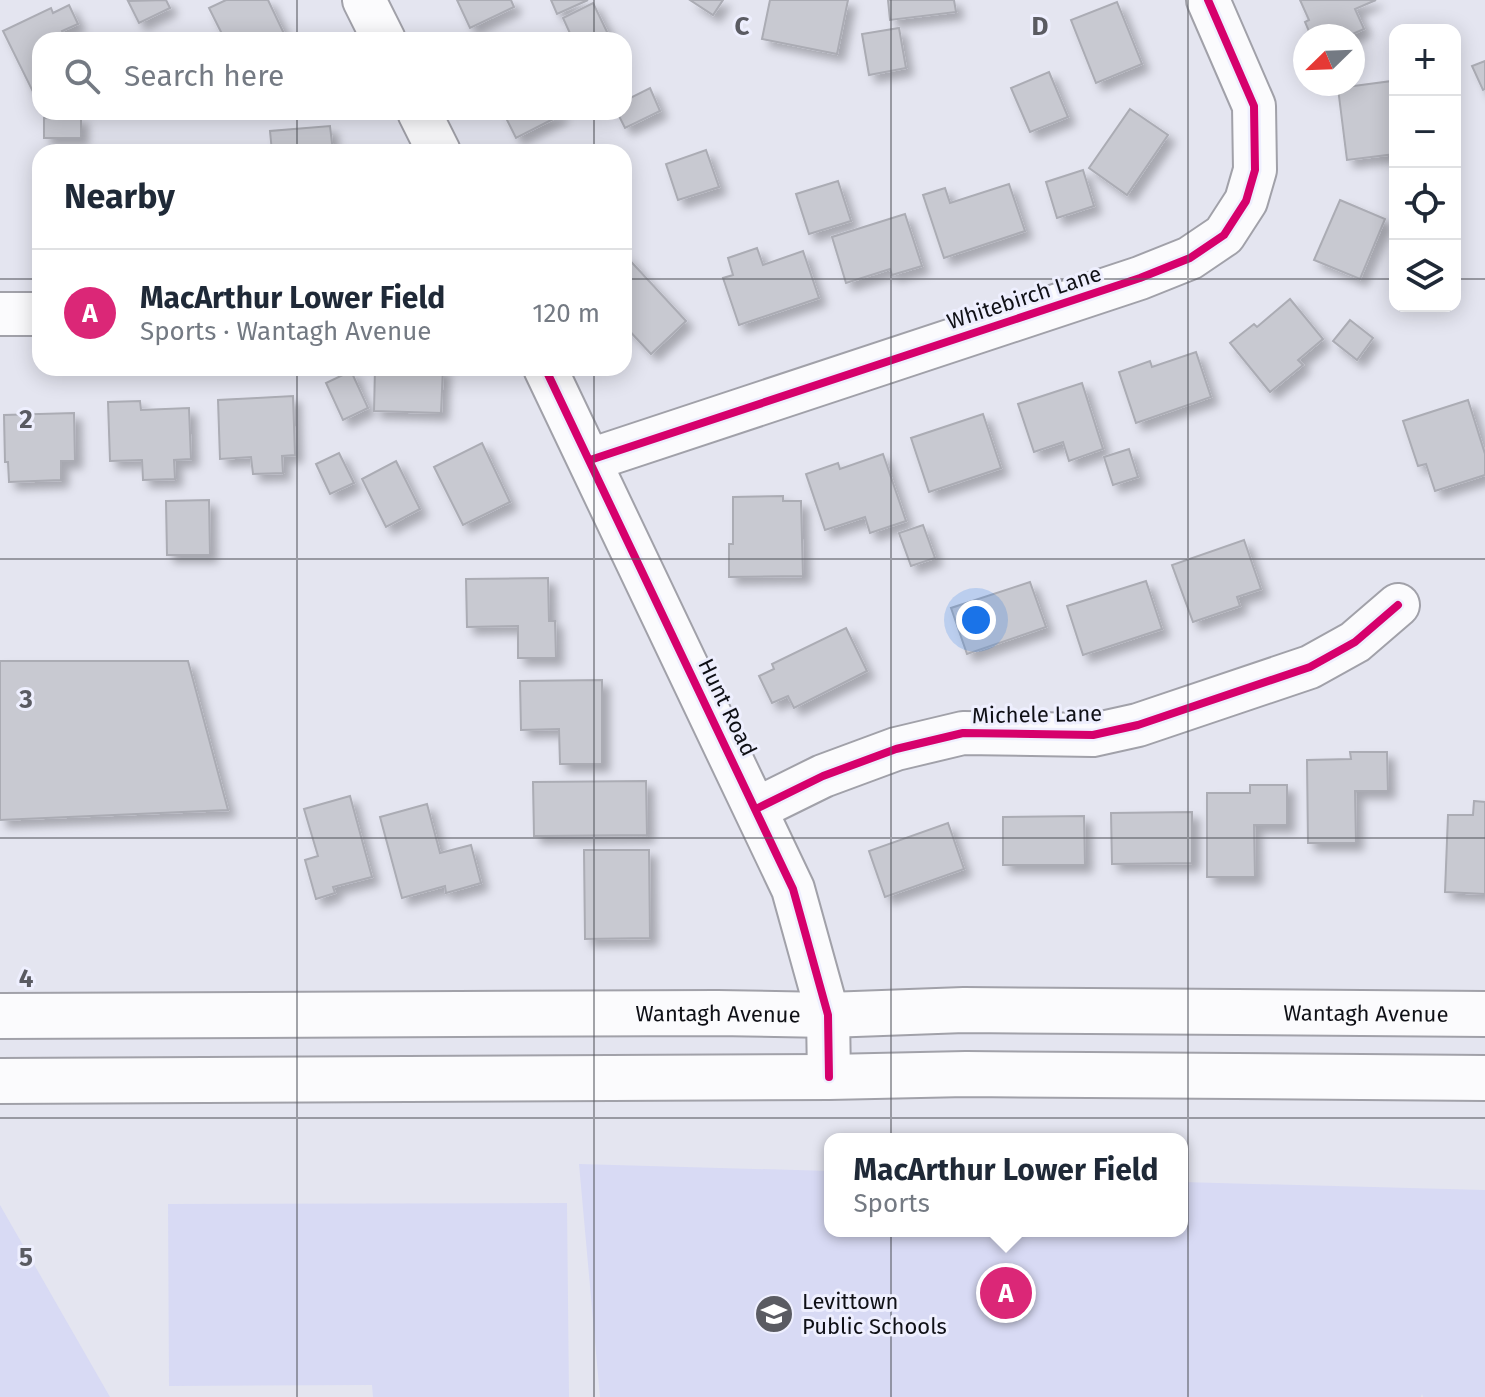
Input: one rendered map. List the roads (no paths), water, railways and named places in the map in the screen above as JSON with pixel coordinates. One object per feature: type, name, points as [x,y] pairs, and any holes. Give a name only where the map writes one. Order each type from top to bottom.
[{"type":"main road","name":"Wantagh Avenue","points":[[0,1016],[828,1015],[964,1010],[1472,1013]]},
{"type":"main road","points":[[0,1081],[981,1074],[1471,1078],[1472,1013]]},
{"type":"street","points":[[364,0],[380,32]]},
{"type":"street","name":"Whitebirch Lane","points":[[590,460],[1140,278],[1190,258],[1224,235],[1246,201],[1255,170],[1254,106],[1208,0]]},
{"type":"street","points":[[423,120],[435,144]]},
{"type":"street","points":[[0,314],[32,314]]},
{"type":"street","name":"Hunt Road","points":[[549,376],[793,889],[828,1015],[829,1077]]},
{"type":"street","name":"Michele Lane","points":[[756,809],[823,776],[896,749],[963,733],[1093,735],[1138,725],[1310,667],[1355,642],[1398,605]]},
{"type":"place","name":"MacArthur Lower Field","points":[[1006,1293]]},
{"type":"place","name":"Levittown Public Schools","points":[[774,1314]]}]
